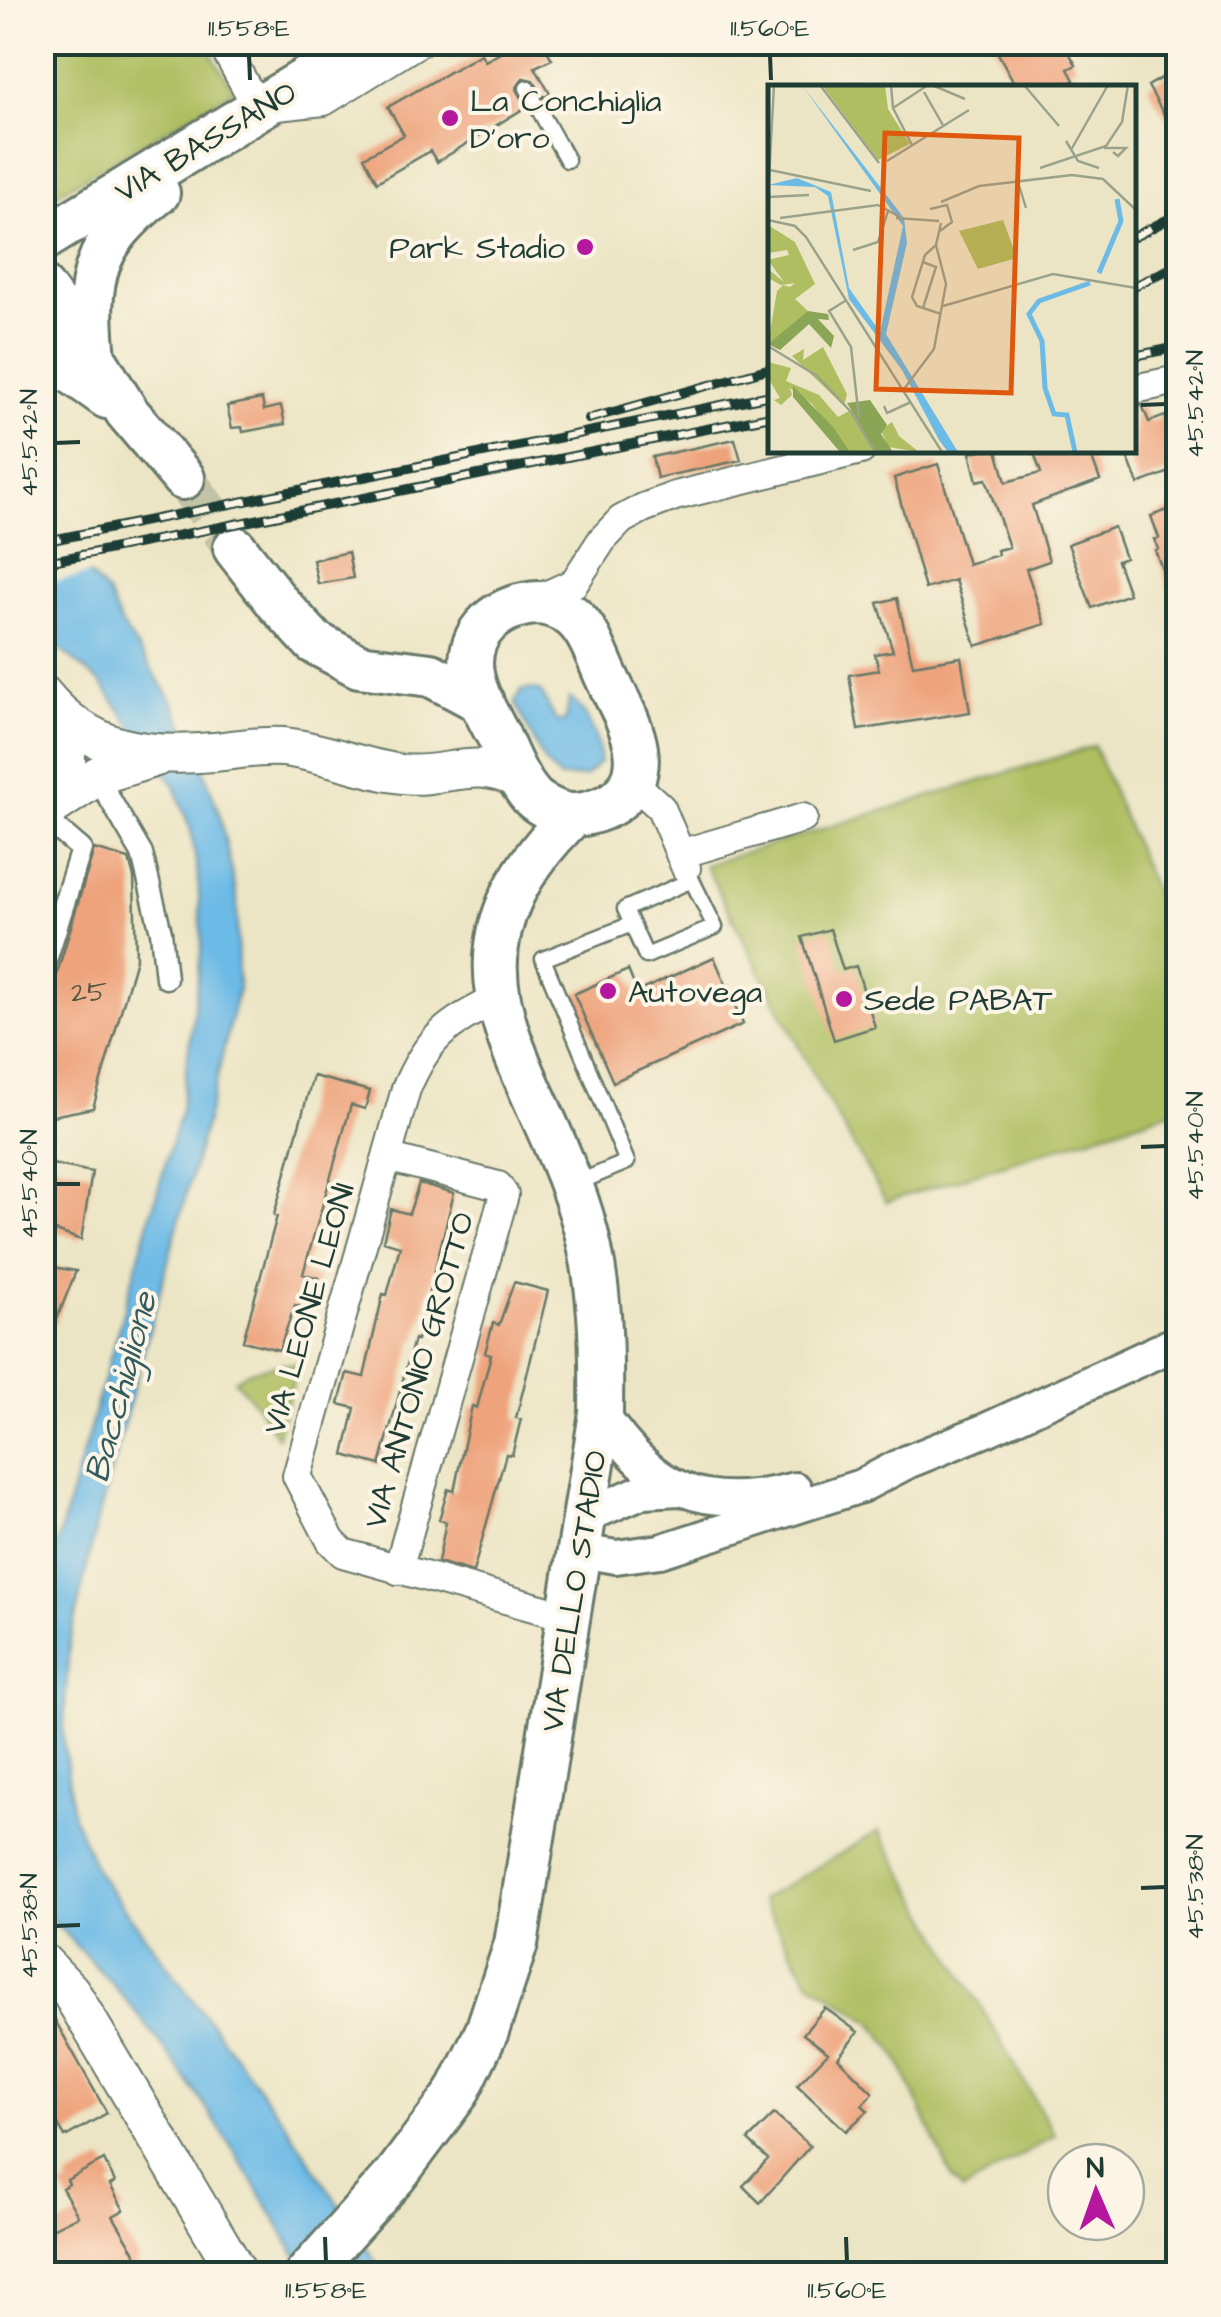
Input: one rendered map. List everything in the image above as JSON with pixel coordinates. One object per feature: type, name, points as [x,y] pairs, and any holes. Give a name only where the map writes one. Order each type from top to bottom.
[{"type":"main road","name":"VIA BASSANO","points":[[42,240],[367,42]]},
{"type":"main road","points":[[94,358],[89,297],[101,257],[112,235],[130,214],[168,186],[196,146]]},
{"type":"main road","points":[[42,287],[94,358],[127,412],[183,478]]},
{"type":"main road","points":[[42,352],[127,412]]},
{"type":"main road","points":[[236,548],[314,642],[360,666],[431,676],[486,709]]},
{"type":"main road","points":[[50,803],[84,783],[144,757],[281,747],[404,774],[483,767],[527,789],[548,808],[572,816],[610,805],[634,782],[637,756],[630,727],[583,627],[562,609],[549,604],[507,608],[494,616],[477,636],[474,649],[472,674],[527,789]]},
{"type":"main road","points":[[431,676],[474,649]]},
{"type":"main road","points":[[46,698],[98,740],[144,757]]},
{"type":"main road","points":[[46,698],[66,755],[50,803]]},
{"type":"main road","points":[[452,768],[468,759],[486,709]]},
{"type":"main road","name":"VIA DELLO STADIO","points":[[527,789],[528,865]]},
{"type":"main road","name":"VIA DELLO STADIO","points":[[307,2274],[395,2176],[457,2093],[487,2031],[516,1944],[601,1413],[602,1348],[590,1246],[572,1186],[497,999],[495,971],[500,930],[528,865],[572,816]]},
{"type":"main road","points":[[42,1962],[70,1991],[238,2274]]},
{"type":"street","points":[[221,42],[258,108],[324,101],[419,42]]},
{"type":"street","points":[[1136,389],[1178,380]]},
{"type":"street","points":[[529,604],[574,583],[602,540],[621,520],[643,508],[675,496],[853,452]]},
{"type":"street","points":[[574,583],[583,627]]},
{"type":"street","points":[[634,782],[661,808],[686,867],[803,818]]},
{"type":"street","points":[[104,789],[142,854],[161,932],[166,978]]},
{"type":"street","points":[[42,973],[82,849],[50,803]]},
{"type":"street","name":"VIA LEONE LEONI","points":[[497,999],[453,1022],[421,1054],[406,1089],[297,1476],[331,1540],[343,1554],[569,1617]]},
{"type":"street","name":"VIA ANTONIO GROTTO","points":[[387,1156],[498,1186],[504,1196],[398,1570]]},
{"type":"street","points":[[680,1489],[643,1491],[583,1534],[616,1556],[660,1551],[861,1486],[1178,1342]]},
{"type":"street","points":[[601,1413],[617,1437],[664,1482],[728,1500],[763,1497],[907,1462]]},
{"type":"lane","points":[[527,88],[567,160]]},
{"type":"lane","points":[[686,867],[715,927],[646,956],[626,909],[686,867]]},
{"type":"lane","points":[[572,1186],[627,1162],[543,958],[632,924]]},
{"type":"green space","points":[[42,43],[205,43],[234,90],[43,202]]},
{"type":"green space","points":[[1094,746],[1178,948],[1178,1109],[886,1202],[822,1091],[705,865]]},
{"type":"green space","points":[[281,1364],[298,1365],[277,1437],[235,1380],[250,1371]]},
{"type":"green space","points":[[879,1831],[1055,2135],[963,2191],[953,2180],[896,2054],[872,2022],[809,1981],[761,1900]]},
{"type":"water","name":"Bacchiglione","points":[[42,527],[107,593],[120,622],[172,700],[201,762],[220,816],[237,897],[238,989],[96,1526],[69,1645],[63,1736],[73,1816],[97,1872],[283,2120],[384,2274],[307,2274],[176,2065],[126,2000],[43,1910],[43,1593],[181,1109],[202,946],[191,831],[175,786],[101,683],[43,635]]},
{"type":"water","points":[[522,690],[541,691],[561,723],[566,719],[569,698],[586,717],[600,762],[585,777],[560,778],[544,762],[515,702]]},
{"type":"pier","points":[[43,522],[46,524],[94,573],[43,584]]},
{"type":"building","points":[[521,42],[542,42],[552,59],[535,67],[550,94],[544,97],[533,80],[523,78],[516,89],[526,107],[437,162],[430,151],[377,182],[364,157],[404,135],[388,107],[481,54],[485,61]]},
{"type":"building","points":[[992,42],[1063,42],[1076,65],[1068,69],[1074,80],[1065,85],[1015,85]]},
{"type":"building","points":[[1178,68],[1178,140],[1148,86]]},
{"type":"building","points":[[262,399],[264,410],[281,406],[285,424],[243,432],[242,427],[232,428],[227,406]]},
{"type":"building","points":[[1142,405],[1149,422],[1165,416],[1178,453],[1178,469],[1138,484],[1126,452],[1136,452],[1136,406]]},
{"type":"building","points":[[735,439],[741,460],[657,478],[652,457]]},
{"type":"building","points":[[998,452],[1006,482],[1041,473],[1034,452],[1090,452],[1100,480],[1032,505],[1049,561],[1026,569],[1045,624],[976,646],[955,580],[925,589],[894,478],[938,464],[968,564],[998,555],[997,550],[1009,547],[986,479],[977,481],[970,453]]},
{"type":"building","points":[[1178,506],[1176,608],[1155,550],[1158,549],[1154,539],[1159,538],[1151,516]]},
{"type":"building","points":[[1114,527],[1125,558],[1117,561],[1129,594],[1092,608],[1068,544]]},
{"type":"building","points":[[348,552],[353,578],[318,584],[313,560]]},
{"type":"building","points":[[897,598],[913,665],[961,657],[970,712],[858,730],[849,675],[879,670],[875,654],[893,651],[878,603]]},
{"type":"building","points":[[94,849],[129,859],[134,878],[136,959],[93,1108],[42,1118],[42,1024]]},
{"type":"building","name":"Sede PABAT","points":[[830,929],[843,970],[856,966],[875,1027],[834,1040],[802,937]]},
{"type":"building","points":[[714,957],[743,1024],[613,1082],[574,994],[628,970],[637,992]]},
{"type":"building","points":[[313,1076],[370,1091],[365,1109],[351,1105],[303,1274],[319,1278],[310,1309],[295,1305],[279,1350],[243,1341]]},
{"type":"building","points":[[42,1162],[92,1172],[81,1240],[42,1226]]},
{"type":"building","points":[[419,1183],[454,1193],[380,1465],[344,1455],[355,1408],[339,1404],[347,1373],[364,1377],[383,1294],[387,1295],[400,1246],[383,1241],[391,1209],[409,1214]]},
{"type":"building","points":[[42,1265],[76,1271],[44,1352],[42,1352]]},
{"type":"building","points":[[514,1282],[548,1291],[516,1418],[521,1419],[512,1455],[506,1454],[473,1572],[438,1562],[446,1522],[439,1520],[448,1489],[454,1491],[472,1406],[477,1408],[491,1355],[485,1353],[493,1323],[499,1325]]},
{"type":"building","points":[[42,1997],[107,2113],[65,2137],[42,2097]]},
{"type":"building","points":[[825,2008],[858,2032],[838,2058],[873,2093],[862,2105],[868,2111],[846,2131],[797,2085],[828,2053],[803,2034]]},
{"type":"building","points":[[774,2114],[810,2146],[760,2203],[743,2186],[768,2159],[748,2140]]},
{"type":"building","points":[[104,2160],[115,2182],[110,2185],[124,2210],[113,2216],[140,2261],[135,2264],[143,2274],[71,2274],[66,2264],[42,2274],[42,2234],[78,2216],[62,2188],[69,2184],[67,2180]]},
{"type":"tunnel","points":[[183,478],[235,548]]},
{"type":"railway","points":[[1136,236],[1178,214]]},
{"type":"railway","points":[[1136,285],[1178,265]]},
{"type":"railway","points":[[1136,356],[1178,347]]},
{"type":"railway","points":[[588,419],[768,369]]},
{"type":"railway","points":[[42,542],[768,396]]},
{"type":"railway","points":[[42,563],[768,417]]},
{"type":"place","name":"La Conchiglia D'oro","points":[[450,118]]},
{"type":"place","name":"Park Stadio","points":[[585,247]]},
{"type":"place","name":"Autovega","points":[[608,991]]},
{"type":"place","name":"Sede PABAT","points":[[844,999]]}]
